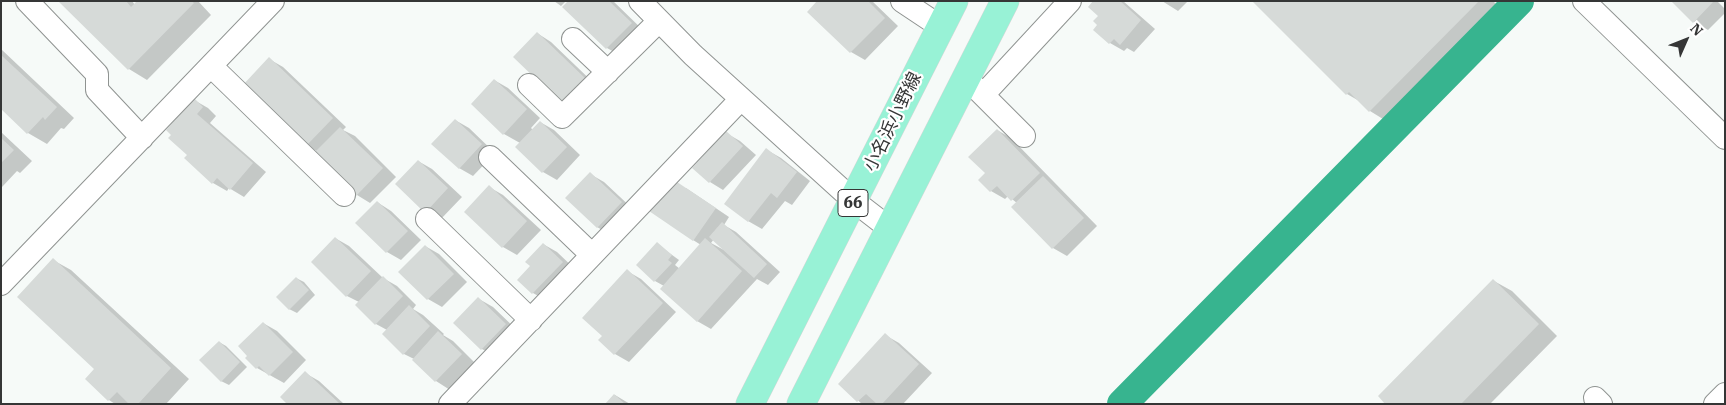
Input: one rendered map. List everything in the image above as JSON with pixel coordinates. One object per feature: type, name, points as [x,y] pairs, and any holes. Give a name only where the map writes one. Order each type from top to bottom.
[{"type":"main road","name":"小名浜小野線","points":[[750,404],[954,1]]},
{"type":"main road","name":"66","points":[[801,404],[889,228],[975,87],[1005,1]]},
{"type":"street","points":[[27,1],[97,74],[97,90],[142,138]]},
{"type":"street","points":[[1,284],[273,1]]},
{"type":"street","points":[[640,1],[693,55],[741,99],[854,201],[889,228]]},
{"type":"street","points":[[902,1],[941,27]]},
{"type":"street","points":[[1024,136],[975,87],[1070,1]]},
{"type":"street","points":[[1584,1],[1725,138]]},
{"type":"street","points":[[529,85],[562,117],[659,21]]},
{"type":"street","points":[[573,39],[608,72]]},
{"type":"street","points":[[211,66],[344,196]]},
{"type":"street","points":[[450,404],[741,99]]},
{"type":"street","points":[[490,157],[592,255]]},
{"type":"street","points":[[426,219],[530,320]]},
{"type":"street","points":[[1715,404],[1725,394]]},
{"type":"building","points":[[58,1],[126,1],[131,7],[137,1],[191,1],[194,3],[128,70]]},
{"type":"building","points":[[568,1],[609,1],[632,23],[606,49],[562,7]]},
{"type":"building","points":[[817,1],[868,1],[885,18],[850,53],[807,12]]},
{"type":"building","points":[[1093,1],[1120,1],[1141,20],[1120,45],[1114,39],[1109,44],[1093,30],[1097,25],[1093,21],[1098,16],[1088,7]]},
{"type":"building","points":[[1252,1],[1479,1],[1369,112],[1349,92],[1346,95]]},
{"type":"building","points":[[1671,1],[1712,1],[1713,2],[1693,23]]},
{"type":"building","points":[[537,32],[588,81],[564,106],[513,57]]},
{"type":"building","points":[[1,55],[57,107],[45,120],[43,117],[27,134],[1,109]]},
{"type":"building","points":[[269,57],[333,118],[306,146],[242,86]]},
{"type":"building","points":[[494,79],[527,109],[503,135],[471,104]]},
{"type":"building","points":[[194,98],[203,107],[197,114],[253,163],[230,190],[217,178],[212,184],[184,158],[187,155],[168,138],[171,135],[166,130]]},
{"type":"building","points":[[455,119],[482,144],[459,169],[431,144]]},
{"type":"building","points":[[540,121],[567,147],[542,173],[515,147]]},
{"type":"building","points":[[340,127],[383,168],[356,196],[313,154]]},
{"type":"building","points":[[997,129],[1040,173],[1011,201],[997,186],[990,192],[978,180],[985,173],[968,157]]},
{"type":"building","points":[[726,131],[743,146],[709,183],[692,168]]},
{"type":"building","points":[[1,138],[14,150],[1,163]]},
{"type":"building","points":[[766,148],[797,172],[777,198],[771,193],[748,222],[724,204]]},
{"type":"building","points":[[418,160],[448,188],[425,213],[395,184]]},
{"type":"building","points":[[590,172],[622,202],[597,228],[565,198]]},
{"type":"building","points":[[1043,176],[1084,218],[1052,249],[1011,207]]},
{"type":"building","points":[[671,178],[716,208],[693,241],[649,211]]},
{"type":"building","points":[[489,185],[527,221],[502,248],[464,212]]},
{"type":"building","points":[[377,201],[408,231],[386,253],[355,223]]},
{"type":"building","points":[[722,222],[767,264],[754,278],[709,237]]},
{"type":"building","points":[[335,237],[371,271],[346,297],[311,262]]},
{"type":"building","points":[[705,238],[742,271],[697,322],[660,289]]},
{"type":"building","points":[[657,242],[672,255],[668,260],[672,263],[654,282],[636,265]]},
{"type":"building","points":[[543,243],[563,262],[532,294],[517,280],[530,266],[525,262]]},
{"type":"building","points":[[425,245],[454,274],[427,300],[398,272]]},
{"type":"building","points":[[53,258],[171,368],[138,404],[129,404],[117,392],[108,401],[85,379],[94,369],[17,297]]},
{"type":"building","points":[[627,269],[663,303],[614,355],[598,340],[602,336],[582,318]]},
{"type":"building","points":[[383,276],[403,296],[375,325],[355,305]]},
{"type":"building","points":[[296,277],[309,290],[289,310],[276,297]]},
{"type":"building","points":[[1493,279],[1539,324],[1461,404],[1385,404],[1378,396]]},
{"type":"building","points":[[478,297],[506,324],[481,350],[453,323]]},
{"type":"building","points":[[409,305],[430,326],[403,355],[382,334]]},
{"type":"building","points":[[263,322],[293,352],[269,376],[259,366],[256,369],[245,358],[247,356],[238,346]]},
{"type":"building","points":[[438,331],[462,354],[435,382],[412,360]]},
{"type":"building","points":[[885,333],[919,364],[882,404],[877,404],[866,394],[857,402],[838,384]]},
{"type":"building","points":[[219,341],[240,362],[221,382],[199,360]]},
{"type":"building","points":[[305,371],[340,404],[287,404],[280,397]]},
{"type":"building","points":[[614,394],[625,404],[605,404]]},
{"type":"waterway","points":[[1122,404],[1519,1]]}]
